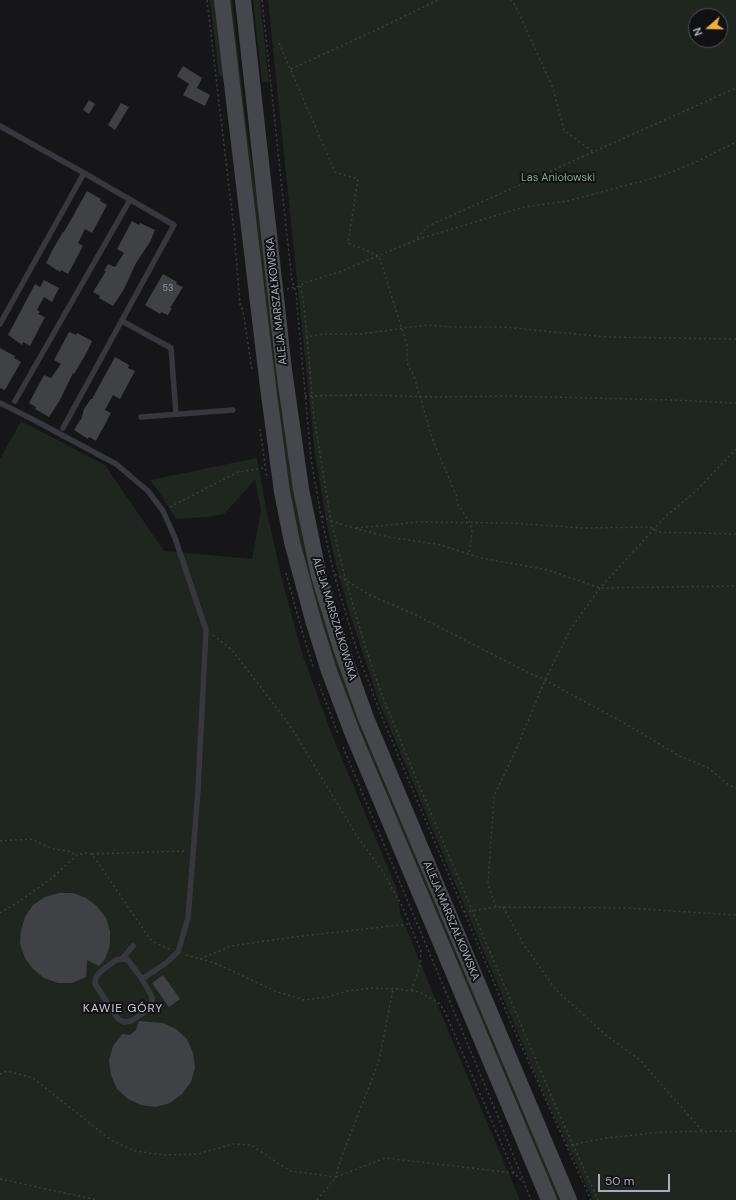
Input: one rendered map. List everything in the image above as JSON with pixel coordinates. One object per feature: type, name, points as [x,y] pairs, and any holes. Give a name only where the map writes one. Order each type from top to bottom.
[{"type":"main road","name":"ALEJA MARSZAŁKOWSKA","points":[[222,0],[281,485],[292,542],[313,620],[329,671],[352,732],[549,1200]]},
{"type":"main road","name":"ALEJA MARSZAŁKOWSKA","points":[[243,0],[284,370],[301,489],[319,576],[341,648],[366,718],[569,1200]]},
{"type":"lane","points":[[0,126],[174,225],[63,428]]},
{"type":"lane","points":[[0,324],[84,173]]},
{"type":"lane","points":[[15,401],[130,200]]},
{"type":"lane","points":[[122,320],[171,348],[176,414]]},
{"type":"lane","points":[[0,403],[116,464],[148,491],[163,511],[175,538],[206,630],[198,790],[188,918],[178,952],[166,963],[142,979]]},
{"type":"lane","points":[[141,417],[233,410]]},
{"type":"lane","points":[[122,959],[133,946]]},
{"type":"lane","points":[[122,959],[128,960],[142,979],[152,997],[152,1004],[148,1010],[131,1021],[124,1022],[118,1019],[95,984],[96,977],[100,972],[116,960],[122,959]]},
{"type":"path","points":[[207,0],[234,230],[240,301]]},
{"type":"path","points":[[262,0],[286,227],[294,287],[311,458],[321,516],[334,574],[358,654],[382,717],[517,1038],[591,1200]]},
{"type":"path","points":[[290,69],[438,0]]},
{"type":"path","points":[[510,0],[553,88],[564,130],[593,152]]},
{"type":"path","points":[[279,43],[335,172],[358,179],[348,243],[379,256],[407,345],[407,363],[414,376],[433,441],[457,497],[458,503],[470,523],[472,532],[469,554]]},
{"type":"path","points":[[416,240],[428,226],[736,88]]},
{"type":"path","points":[[284,289],[300,286],[304,283],[342,271],[416,240],[524,207],[568,201],[603,190],[661,176],[696,162],[736,142]]},
{"type":"path","points":[[300,286],[303,297],[318,448],[331,521],[364,646],[380,690],[472,911],[598,1200]]},
{"type":"path","points":[[307,337],[323,334],[361,334],[427,325],[452,327],[503,327],[606,337],[736,339]]},
{"type":"path","points":[[305,396],[371,395],[673,400],[736,403]]},
{"type":"path","points":[[496,907],[488,884],[494,796],[515,752],[545,680],[570,630],[600,588],[654,529],[696,491],[736,449]]},
{"type":"path","points":[[163,511],[238,472],[264,468]]},
{"type":"path","points":[[321,516],[331,521],[354,528],[388,536],[441,545],[481,558],[548,570],[600,588],[736,586]]},
{"type":"path","points":[[354,528],[419,522],[511,523],[583,528],[650,527],[659,532],[736,534]]},
{"type":"path","points":[[334,574],[370,595],[418,616],[545,680],[626,724],[681,757],[707,767],[729,785],[736,788]]},
{"type":"path","points":[[206,630],[232,650],[289,724],[357,836],[383,872],[402,906],[421,952],[420,966],[411,991]]},
{"type":"path","points":[[0,841],[30,840],[54,849],[68,851],[77,855]]},
{"type":"path","points":[[0,913],[52,878],[77,855],[86,853],[193,850]]},
{"type":"path","points":[[92,854],[150,939],[156,943],[178,952],[215,963],[275,991],[304,1000],[328,997],[347,991],[374,988],[419,992],[438,1002],[445,1012],[514,1173],[524,1182]]},
{"type":"path","points":[[464,912],[496,907],[626,908],[736,915]]},
{"type":"path","points":[[503,907],[524,945],[556,990],[607,1036],[640,1060],[703,1132]]},
{"type":"path","points":[[200,958],[231,946],[294,937],[409,924]]},
{"type":"path","points":[[336,1178],[340,1161],[379,1061],[393,989]]},
{"type":"path","points":[[0,1074],[7,1071],[33,1078],[111,1140],[135,1152],[165,1155],[198,1154],[233,1144],[251,1145],[290,1171],[336,1178]]},
{"type":"path","points":[[566,1146],[606,1138],[662,1132],[736,1131]]},
{"type":"path","points":[[316,1200],[336,1178],[385,1158],[514,1173]]},
{"type":"path","points":[[0,1179],[97,1200]]},
{"type":"green space","points":[[210,0],[217,0],[225,76],[219,76]]},
{"type":"green space","points":[[227,0],[232,0],[246,125],[315,579],[563,1200],[554,1200],[331,661],[287,491]]},
{"type":"green space","points":[[253,0],[260,0],[269,82],[262,82]]},
{"type":"green space","name":"Las Aniołowski","points":[[268,0],[736,0],[736,1200],[593,1200],[537,1079],[379,702],[347,605],[327,525],[315,454]]},
{"type":"green space","points":[[21,421],[105,465],[164,551],[252,559],[261,510],[255,480],[224,514],[207,517],[176,519],[150,480],[257,458],[266,508],[282,580],[302,653],[332,735],[397,889],[400,913],[520,1200],[0,1200],[0,459]]},
{"type":"building","points":[[183,66],[202,78],[197,88],[210,95],[205,106],[183,95],[189,84],[177,76]]},
{"type":"building","points":[[89,100],[95,104],[89,114],[83,110]]},
{"type":"building","points":[[121,103],[129,107],[115,130],[108,125]]},
{"type":"building","points":[[87,191],[101,199],[100,201],[107,205],[92,233],[85,229],[78,243],[83,246],[68,274],[61,270],[60,272],[46,263]]},
{"type":"building","points":[[132,221],[155,230],[150,242],[136,263],[124,289],[113,306],[99,298],[100,296],[93,292],[106,271],[104,271],[108,264],[115,267],[124,253],[117,249]]},
{"type":"building","points":[[163,274],[177,282],[176,284],[183,287],[170,308],[172,308],[168,315],[161,312],[160,314],[145,305]]},
{"type":"building","points":[[44,280],[59,288],[52,302],[44,297],[37,310],[40,312],[38,314],[45,317],[30,346],[23,342],[22,345],[8,335],[35,284],[40,287]]},
{"type":"building","points":[[69,332],[76,335],[77,333],[92,341],[74,374],[73,373],[60,400],[49,417],[35,409],[36,407],[29,403],[44,375],[51,378],[61,364],[54,360]]},
{"type":"building","points":[[0,348],[15,356],[14,358],[21,362],[5,390],[0,388]]},
{"type":"building","points":[[115,357],[129,365],[128,368],[135,371],[120,399],[113,395],[105,410],[111,413],[96,441],[89,437],[88,439],[74,430],[81,420],[84,409],[92,399]]},
{"type":"building","points":[[59,893],[73,893],[86,898],[97,906],[106,918],[110,931],[110,946],[105,959],[99,966],[87,960],[86,977],[72,983],[58,983],[44,978],[33,969],[25,958],[20,944],[21,930],[25,917],[33,905],[45,897]]},
{"type":"building","points":[[163,975],[180,999],[169,1007],[152,983]]},
{"type":"building","points":[[139,1021],[163,1023],[176,1029],[187,1039],[193,1053],[195,1068],[191,1082],[182,1094],[170,1103],[156,1107],[141,1105],[128,1099],[117,1089],[111,1075],[109,1060],[113,1046],[122,1034],[130,1035],[136,1030]]},
{"type":"district","name":"KAWIE GÓRY","points":[[123,1009]]}]
